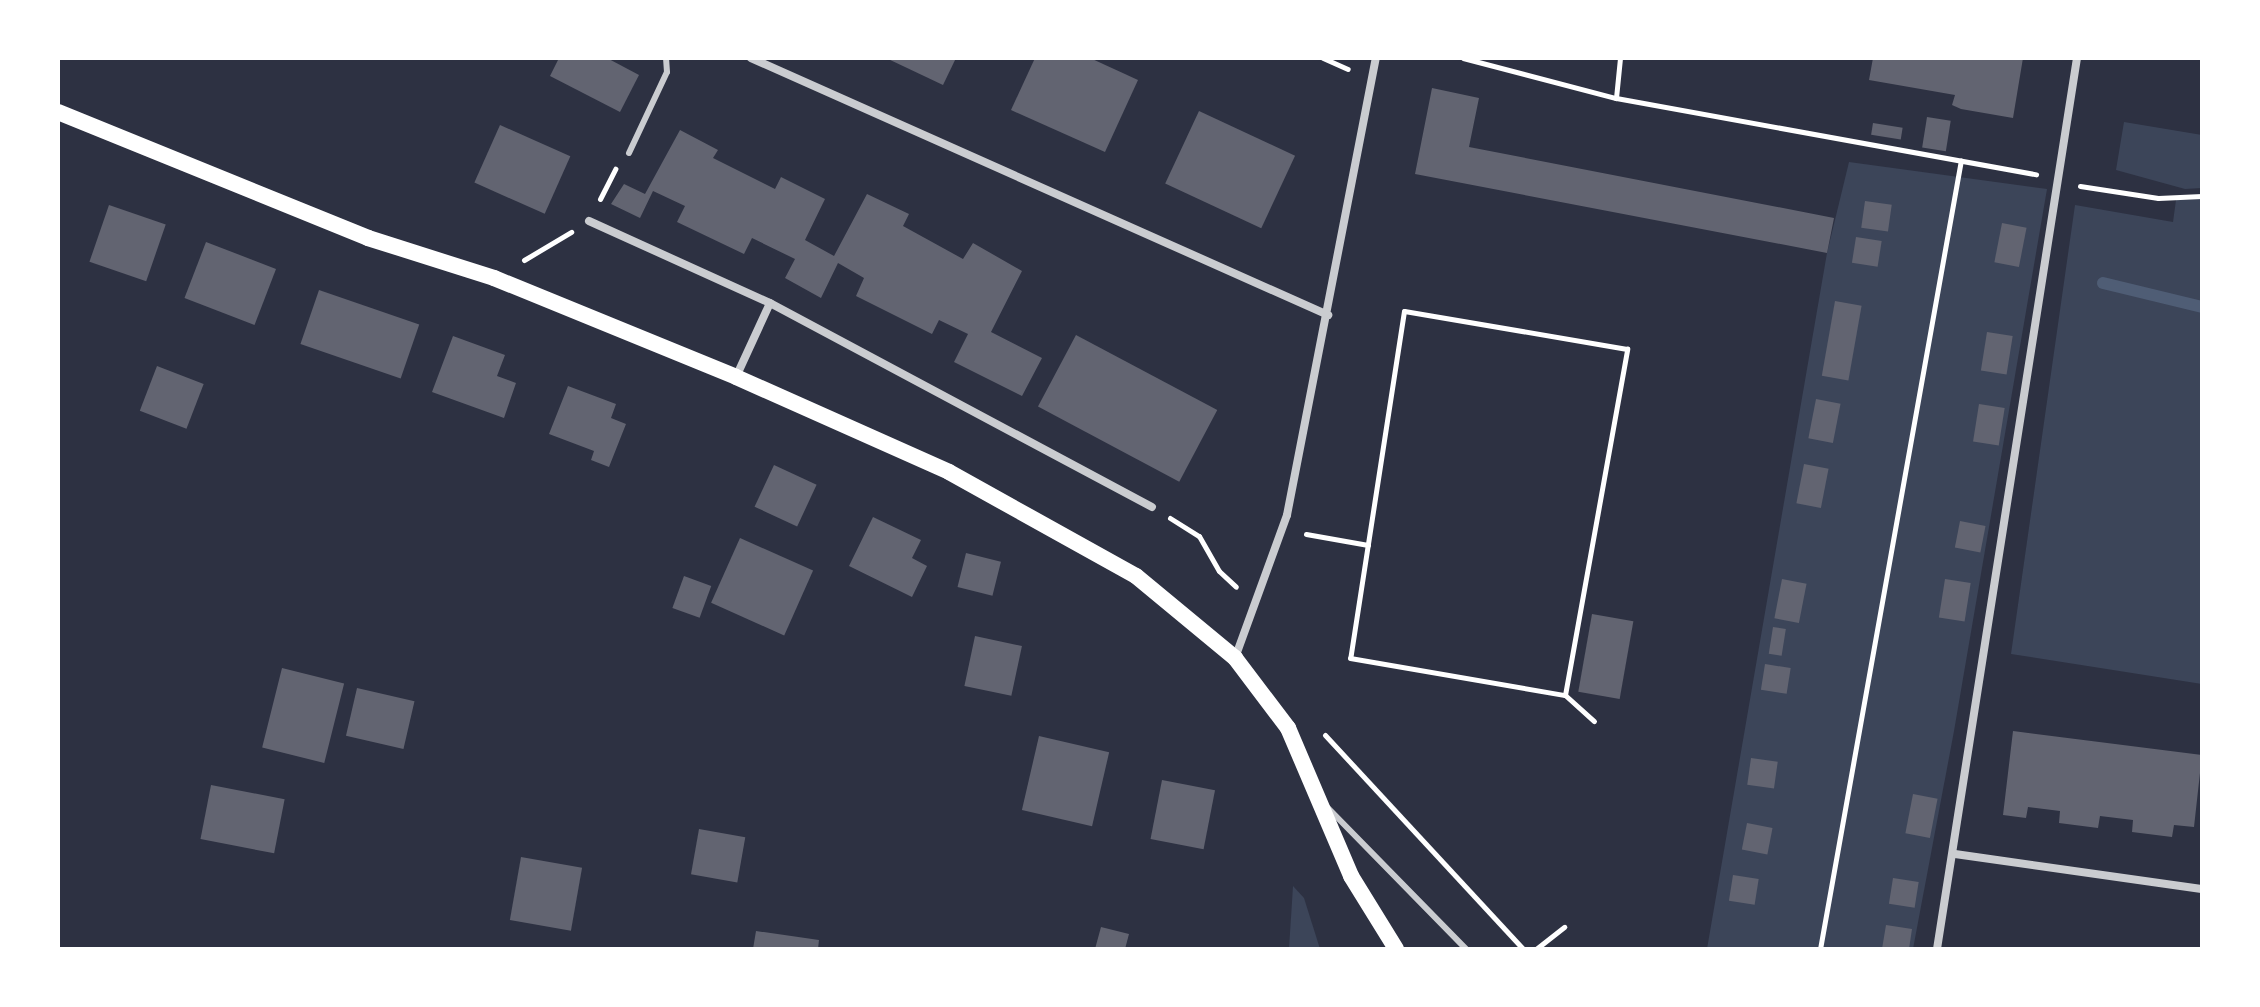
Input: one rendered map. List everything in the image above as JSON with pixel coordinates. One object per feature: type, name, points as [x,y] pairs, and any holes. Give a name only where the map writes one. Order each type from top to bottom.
[{"type":"main road","points":[[58,112],[368,238],[494,278],[736,377],[949,472],[1136,576],[1235,658],[1288,728],[1351,876],[1396,949]]},
{"type":"street","points":[[751,58],[1328,315]]},
{"type":"street","points":[[1235,658],[1282,531],[1328,315],[1376,58]]},
{"type":"street","points":[[1937,949],[1955,854],[2077,58]]},
{"type":"street","points":[[589,221],[770,303],[1152,507]]},
{"type":"street","points":[[736,377],[770,303]]},
{"type":"street","points":[[1955,854],[2202,889]]},
{"type":"lane","points":[[629,153],[667,72],[666,58]]},
{"type":"lane","points":[[1318,797],[1466,949]]},
{"type":"path","points":[[1463,58],[1616,98],[1961,160],[2059,179],[2086,188],[2158,198],[2202,196]]},
{"type":"path","points":[[1616,98],[1620,58]]},
{"type":"path","points":[[1820,949],[1961,160]]},
{"type":"path","points":[[600,200],[611,177]]},
{"type":"path","points":[[494,278],[589,221]]},
{"type":"path","points":[[1565,695],[1627,349],[1404,311],[1350,658],[1565,695],[1594,721]]},
{"type":"path","points":[[1152,507],[1199,536],[1219,571],[1255,605]]},
{"type":"path","points":[[1282,531],[1368,545]]},
{"type":"path","points":[[1319,728],[1523,949]]},
{"type":"path","points":[[1536,949],[1564,927]]},
{"type":"shaded area","points":[[2124,122],[2202,135],[2202,188],[2185,189],[2116,170]]},
{"type":"shaded area","points":[[1849,162],[2047,189],[1954,731],[1913,949],[1707,949],[1827,253]]},
{"type":"shaded area","points":[[2202,199],[2202,684],[2011,654],[2075,205],[2173,222],[2176,200]]},
{"type":"shaded area","points":[[1293,886],[1304,898],[1320,949],[1289,949]]},
{"type":"building","points":[[559,58],[607,58],[639,75],[620,112],[550,76]]},
{"type":"building","points":[[886,58],[956,58],[943,85]]},
{"type":"building","points":[[1035,58],[1090,58],[1138,80],[1105,152],[1011,110]]},
{"type":"building","points":[[1873,58],[2023,58],[2013,118],[1961,109],[1952,105],[1955,95],[1869,80]]},
{"type":"building","points":[[1432,88],[1479,98],[1469,147],[1834,218],[1827,253],[1415,174]]},
{"type":"building","points":[[1199,111],[1295,156],[1261,228],[1165,184]]},
{"type":"building","points":[[1927,117],[1951,121],[1946,151],[1922,148]]},
{"type":"building","points":[[1873,123],[1903,128],[1901,140],[1871,135]]},
{"type":"building","points":[[500,125],[570,156],[545,214],[474,183]]},
{"type":"building","points":[[680,130],[718,150],[713,158],[775,189],[781,177],[825,199],[805,240],[834,256],[867,194],[909,214],[903,226],[963,259],[973,243],[1022,271],[991,332],[1042,358],[1022,396],[954,362],[968,334],[939,320],[932,334],[856,296],[864,278],[838,263],[821,298],[785,278],[795,259],[752,238],[744,254],[677,222],[685,206],[653,191],[640,218],[611,204],[624,184],[645,194]]},
{"type":"building","points":[[1865,201],[1892,205],[1888,231],[1861,228]]},
{"type":"building","points":[[109,205],[166,225],[146,281],[89,262]]},
{"type":"building","points":[[2002,223],[2027,228],[2019,267],[1994,262]]},
{"type":"building","points":[[1856,237],[1882,241],[1878,267],[1852,263]]},
{"type":"building","points":[[206,242],[276,269],[255,325],[184,298]]},
{"type":"building","points":[[319,290],[419,325],[401,378],[300,344]]},
{"type":"building","points":[[1835,301],[1862,306],[1848,381],[1822,376]]},
{"type":"building","points":[[1987,332],[2013,336],[2007,375],[1981,371]]},
{"type":"building","points":[[1076,335],[1217,410],[1179,482],[1038,407]]},
{"type":"building","points":[[453,336],[505,355],[497,376],[516,383],[504,418],[432,392]]},
{"type":"building","points":[[157,366],[204,384],[186,429],[140,411]]},
{"type":"building","points":[[568,386],[616,404],[611,418],[626,424],[609,467],[591,460],[594,451],[549,434]]},
{"type":"building","points":[[1816,399],[1841,404],[1833,443],[1808,438]]},
{"type":"building","points":[[1979,404],[2005,408],[1999,446],[1973,442]]},
{"type":"building","points":[[1804,464],[1829,469],[1821,508],[1796,503]]},
{"type":"building","points":[[774,465],[817,485],[797,527],[755,507]]},
{"type":"building","points":[[873,517],[921,540],[912,558],[927,566],[912,597],[849,566]]},
{"type":"building","points":[[1960,521],[1986,526],[1980,552],[1955,548]]},
{"type":"building","points":[[740,538],[813,571],[784,635],[711,603]]},
{"type":"building","points":[[966,553],[1001,562],[992,596],[958,587]]},
{"type":"building","points":[[684,576],[711,586],[700,618],[672,608]]},
{"type":"building","points":[[1782,579],[1807,584],[1799,623],[1774,618]]},
{"type":"building","points":[[1945,579],[1971,583],[1965,622],[1939,618]]},
{"type":"building","points":[[1592,614],[1633,621],[1620,699],[1578,692]]},
{"type":"building","points":[[1773,627],[1786,629],[1782,656],[1769,654]]},
{"type":"building","points":[[975,636],[1022,646],[1011,696],[964,686]]},
{"type":"building","points":[[1765,664],[1791,668],[1787,694],[1761,690]]},
{"type":"building","points":[[282,668],[344,683],[324,763],[262,748]]},
{"type":"building","points":[[357,688],[414,701],[403,749],[346,736]]},
{"type":"building","points":[[2013,731],[2202,755],[2194,827],[2174,825],[2172,837],[2132,832],[2133,820],[2100,816],[2098,828],[2059,823],[2060,811],[2028,807],[2026,818],[2003,815]]},
{"type":"building","points":[[1039,736],[1109,752],[1092,826],[1022,810]]},
{"type":"building","points":[[1751,758],[1778,762],[1774,788],[1747,785]]},
{"type":"building","points":[[1162,780],[1215,790],[1204,849],[1151,839]]},
{"type":"building","points":[[211,785],[285,799],[274,853],[201,839]]},
{"type":"building","points":[[1913,794],[1938,799],[1930,838],[1905,833]]},
{"type":"building","points":[[1747,823],[1773,828],[1767,854],[1742,850]]},
{"type":"building","points":[[699,829],[745,837],[737,882],[691,874]]},
{"type":"building","points":[[521,857],[582,868],[571,931],[510,920]]},
{"type":"building","points":[[1733,875],[1759,879],[1755,905],[1729,901]]},
{"type":"building","points":[[1893,878],[1919,882],[1915,908],[1889,904]]},
{"type":"building","points":[[1886,925],[1912,929],[1909,949],[1882,949]]},
{"type":"building","points":[[1101,927],[1129,934],[1125,949],[1095,949]]},
{"type":"building","points":[[756,931],[819,940],[818,949],[753,949]]},
{"type":"waterway","points":[[2103,283],[2202,307]]}]
